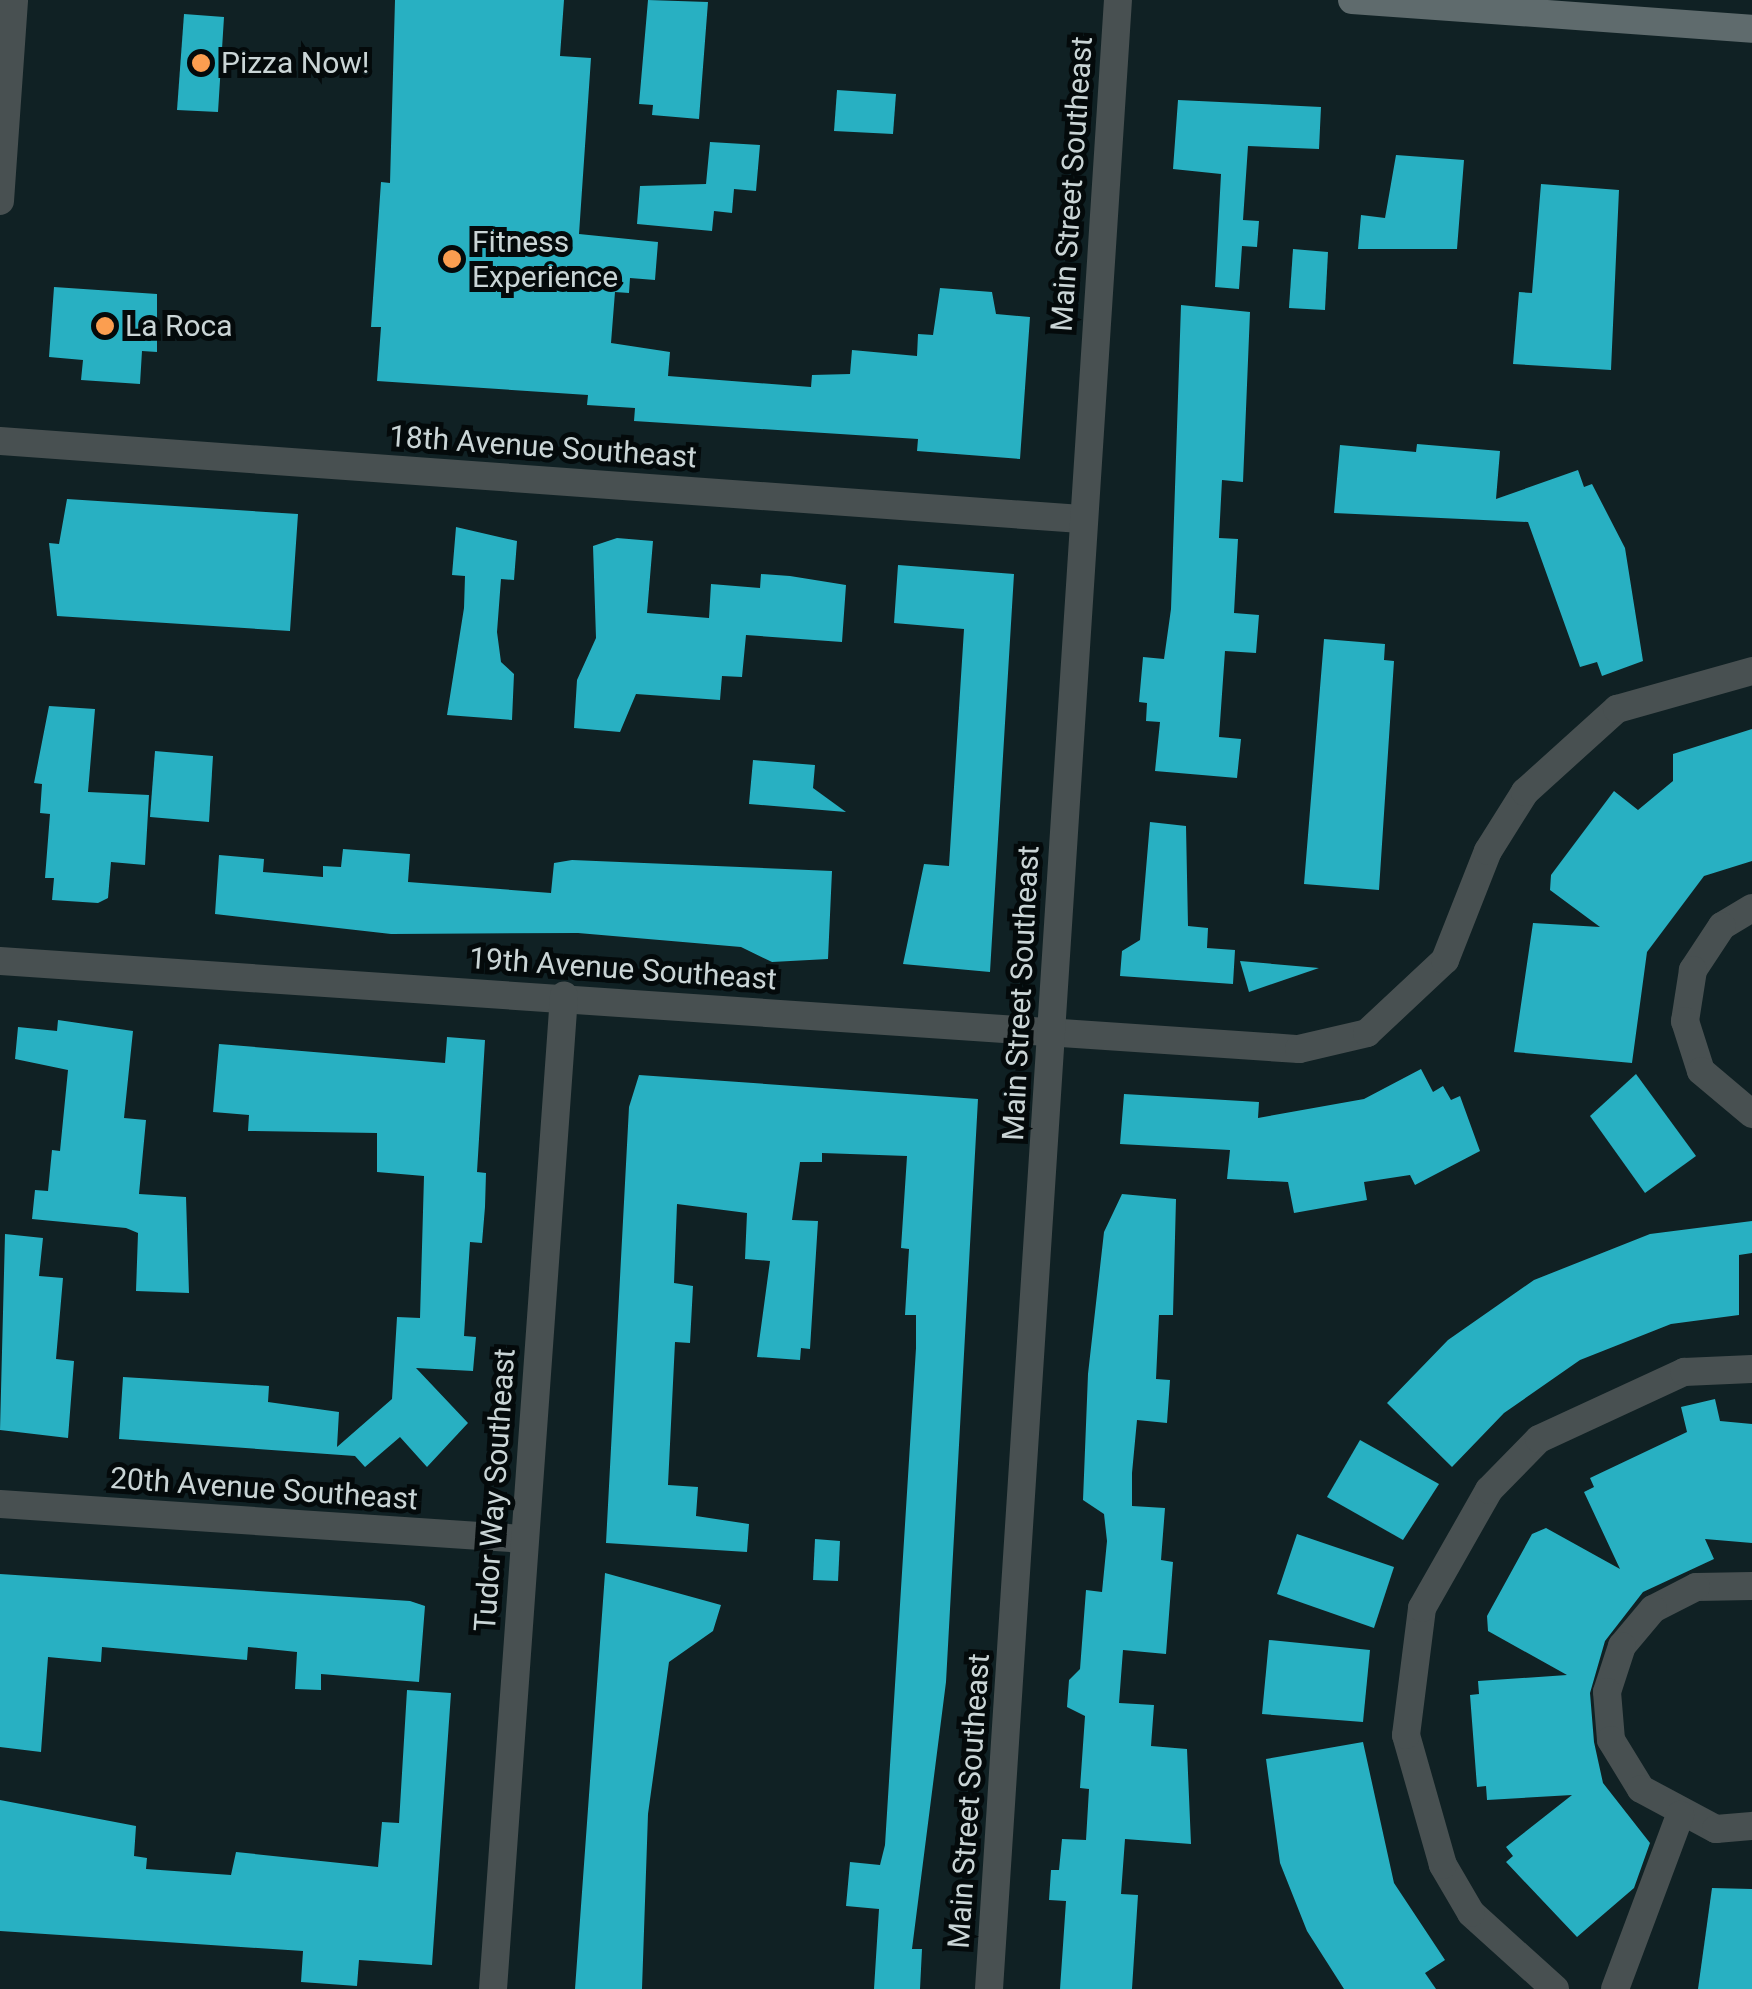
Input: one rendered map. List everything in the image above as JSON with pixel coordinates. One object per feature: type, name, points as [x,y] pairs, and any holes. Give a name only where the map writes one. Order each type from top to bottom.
[{"type":"main road","points":[[1352,0],[1752,29]]},
{"type":"street","points":[[0,201],[14,0]]},
{"type":"street","name":"Main Street Southeast","points":[[989,1989],[1052,1034],[1081,518],[1118,0]]},
{"type":"street","name":"18th Avenue Southeast","points":[[0,441],[1081,518]]},
{"type":"street","name":"19th Avenue Southeast","points":[[0,960],[1299,1049],[1367,1034],[1445,960],[1488,851],[1558,760],[1617,708],[1695,680],[1752,671]]},
{"type":"street","points":[[1752,908],[1722,926],[1693,970],[1686,1021],[1701,1071],[1752,1114]]},
{"type":"street","name":"Tudor Way Southeast","points":[[493,1989],[564,996]]},
{"type":"street","points":[[1555,1989],[1470,1913],[1437,1848],[1406,1735],[1422,1608],[1490,1490],[1539,1439],[1684,1372],[1752,1369]]},
{"type":"street","name":"20th Avenue Southeast","points":[[0,1504],[524,1539]]},
{"type":"street","points":[[1752,1586],[1696,1587],[1653,1609],[1622,1646],[1607,1692],[1611,1740],[1641,1788],[1680,1815],[1716,1829],[1752,1826]]},
{"type":"street","points":[[1616,1989],[1680,1815]]},
{"type":"building","points":[[395,0],[564,0],[560,56],[591,58],[579,234],[658,242],[655,280],[630,278],[629,293],[615,292],[611,343],[670,352],[668,376],[811,387],[812,375],[850,374],[852,350],[917,356],[918,334],[933,335],[940,288],[992,292],[996,314],[1030,317],[1020,459],[917,451],[918,439],[634,421],[635,408],[587,405],[588,395],[377,381],[381,327],[371,327],[381,182],[390,183]]},
{"type":"building","points":[[648,0],[708,2],[699,119],[652,115],[653,105],[639,104]]},
{"type":"building","name":"Pizza Now!","points":[[184,14],[224,17],[218,112],[177,110]]},
{"type":"building","points":[[837,90],[896,94],[893,134],[834,131]]},
{"type":"building","points":[[1178,100],[1321,107],[1319,149],[1248,146],[1243,220],[1259,221],[1257,247],[1242,246],[1239,289],[1215,287],[1221,174],[1173,169]]},
{"type":"building","points":[[710,142],[760,145],[756,191],[734,189],[732,213],[714,211],[712,231],[637,224],[640,186],[706,184]]},
{"type":"building","points":[[1396,155],[1464,160],[1457,249],[1358,249],[1361,215],[1385,218]]},
{"type":"building","points":[[1541,184],[1619,190],[1611,370],[1513,364],[1519,292],[1532,293]]},
{"type":"building","points":[[1293,249],[1328,252],[1325,310],[1289,308]]},
{"type":"building","name":"La Roca","points":[[54,287],[157,294],[157,352],[142,351],[140,384],[81,380],[83,360],[49,357]]},
{"type":"building","points":[[1181,305],[1250,312],[1243,482],[1222,480],[1219,538],[1238,539],[1234,613],[1259,615],[1256,653],[1225,651],[1219,737],[1241,739],[1237,778],[1155,771],[1160,722],[1146,721],[1147,703],[1139,702],[1143,657],[1164,659],[1171,609]]},
{"type":"building","points":[[1417,444],[1500,451],[1496,499],[1578,470],[1584,487],[1592,484],[1625,548],[1643,661],[1602,676],[1597,662],[1580,667],[1528,522],[1334,513],[1340,445],[1416,452]]},
{"type":"building","points":[[67,499],[298,514],[290,631],[57,616],[49,543],[59,544]]},
{"type":"building","points":[[456,527],[517,541],[514,580],[501,579],[497,632],[501,662],[514,674],[512,720],[447,715],[464,608],[465,576],[452,575]]},
{"type":"building","points":[[617,538],[653,541],[647,613],[709,618],[711,584],[760,588],[761,574],[790,576],[846,585],[842,642],[746,635],[742,677],[722,676],[720,700],[636,694],[620,732],[574,728],[577,680],[596,638],[593,546]]},
{"type":"building","points":[[898,565],[1014,574],[990,972],[903,964],[924,864],[949,866],[964,629],[894,623]]},
{"type":"building","points":[[1324,639],[1385,644],[1384,660],[1394,661],[1379,890],[1304,884]]},
{"type":"building","points":[[49,706],[95,709],[88,792],[149,795],[145,865],[111,862],[108,898],[98,903],[52,900],[54,878],[45,878],[50,814],[40,813],[42,784],[34,783]]},
{"type":"building","points":[[1752,729],[1752,861],[1704,876],[1647,952],[1632,1063],[1514,1052],[1533,923],[1600,927],[1550,890],[1551,875],[1614,791],[1638,810],[1673,781],[1673,754]]},
{"type":"building","points":[[155,751],[213,756],[209,822],[150,817]]},
{"type":"building","points":[[753,760],[815,765],[813,788],[846,812],[749,804]]},
{"type":"building","points":[[1150,822],[1186,826],[1188,926],[1208,928],[1207,948],[1235,950],[1233,984],[1120,976],[1122,951],[1140,940]]},
{"type":"building","points":[[343,849],[410,854],[408,882],[551,893],[554,863],[572,860],[832,871],[828,959],[772,962],[741,947],[578,933],[391,934],[215,914],[219,855],[264,859],[263,872],[323,877],[323,866],[341,867]]},
{"type":"building","points":[[1240,961],[1319,968],[1249,992]]},
{"type":"building","points":[[58,1020],[133,1031],[124,1118],[146,1120],[139,1194],[186,1197],[189,1293],[136,1291],[138,1233],[126,1228],[32,1219],[35,1190],[48,1191],[52,1150],[60,1151],[68,1070],[15,1059],[18,1027],[57,1031]]},
{"type":"building","points":[[447,1037],[485,1040],[477,1172],[486,1173],[485,1207],[482,1243],[470,1242],[464,1336],[476,1337],[473,1371],[416,1368],[468,1423],[427,1467],[400,1437],[365,1467],[355,1456],[119,1439],[123,1377],[269,1386],[268,1402],[339,1412],[337,1447],[392,1399],[397,1317],[420,1318],[424,1176],[377,1172],[377,1133],[248,1131],[249,1115],[213,1112],[219,1044],[445,1063]]},
{"type":"building","points":[[1421,1069],[1433,1092],[1443,1086],[1451,1100],[1460,1096],[1480,1151],[1415,1185],[1410,1175],[1364,1182],[1367,1200],[1294,1213],[1288,1182],[1227,1179],[1230,1150],[1120,1144],[1124,1094],[1259,1102],[1258,1118],[1364,1099]]},
{"type":"building","points":[[1636,1074],[1696,1156],[1645,1193],[1590,1116]]},
{"type":"building","points":[[639,1075],[978,1099],[946,1682],[912,1949],[922,1949],[920,1989],[874,1989],[879,1909],[846,1906],[850,1862],[880,1865],[885,1845],[916,1348],[916,1315],[905,1315],[909,1249],[901,1248],[907,1156],[822,1153],[822,1162],[800,1162],[792,1220],[818,1221],[810,1349],[801,1348],[800,1360],[757,1357],[770,1261],[745,1259],[747,1213],[677,1204],[674,1283],[693,1286],[690,1343],[675,1342],[668,1485],[698,1487],[696,1516],[749,1524],[747,1552],[606,1543],[629,1107]]},
{"type":"building","points":[[1122,1194],[1176,1199],[1173,1315],[1159,1315],[1156,1379],[1170,1380],[1167,1423],[1137,1420],[1132,1473],[1132,1506],[1165,1508],[1161,1560],[1173,1562],[1166,1654],[1123,1650],[1119,1703],[1154,1705],[1151,1746],[1187,1749],[1191,1844],[1125,1839],[1121,1894],[1138,1895],[1132,1989],[1060,1989],[1066,1901],[1049,1900],[1051,1870],[1059,1870],[1062,1839],[1086,1840],[1089,1789],[1080,1788],[1085,1716],[1067,1707],[1069,1680],[1080,1669],[1086,1590],[1102,1592],[1107,1541],[1104,1514],[1083,1500],[1088,1374],[1104,1232]]},
{"type":"building","points":[[1752,1221],[1752,1253],[1739,1255],[1739,1315],[1671,1324],[1580,1360],[1504,1413],[1452,1467],[1387,1403],[1448,1340],[1534,1280],[1650,1234]]},
{"type":"building","points":[[5,1234],[43,1238],[39,1276],[63,1278],[56,1359],[74,1361],[68,1438],[0,1430]]},
{"type":"building","points":[[1715,1399],[1720,1421],[1752,1424],[1752,1543],[1705,1539],[1714,1559],[1643,1592],[1605,1641],[1590,1693],[1594,1742],[1603,1783],[1650,1843],[1634,1888],[1577,1937],[1506,1862],[1513,1856],[1506,1847],[1572,1795],[1487,1800],[1486,1786],[1477,1787],[1470,1695],[1479,1694],[1478,1681],[1567,1675],[1488,1631],[1487,1616],[1532,1534],[1546,1528],[1620,1569],[1584,1492],[1594,1487],[1590,1478],[1687,1432],[1681,1407]]},
{"type":"building","points":[[1360,1440],[1439,1484],[1403,1540],[1327,1497]]},
{"type":"building","points":[[1297,1534],[1394,1567],[1374,1628],[1277,1594]]},
{"type":"building","points":[[815,1539],[840,1541],[838,1581],[813,1580]]},
{"type":"building","points":[[605,1573],[721,1605],[713,1631],[669,1662],[648,1814],[642,1989],[575,1989]]},
{"type":"building","points":[[0,1574],[410,1601],[425,1606],[419,1682],[321,1674],[321,1690],[295,1689],[297,1652],[248,1647],[247,1660],[102,1647],[101,1662],[48,1657],[41,1752],[0,1747]]},
{"type":"building","points":[[1269,1640],[1370,1650],[1363,1722],[1262,1714]]},
{"type":"building","points":[[407,1690],[451,1693],[432,1965],[359,1960],[357,1986],[301,1982],[303,1951],[0,1931],[0,1800],[136,1826],[134,1856],[147,1858],[146,1869],[231,1875],[236,1852],[378,1867],[382,1822],[399,1823]]},
{"type":"building","points":[[1363,1742],[1394,1883],[1445,1960],[1425,1973],[1436,1989],[1344,1989],[1307,1931],[1280,1863],[1266,1759]]},
{"type":"building","points":[[1712,1888],[1752,1889],[1752,1989],[1698,1989]]},
{"type":"place","name":"Pizza Now!","points":[[201,63]]},
{"type":"place","name":"Fitness Experience","points":[[452,259]]},
{"type":"place","name":"La Roca","points":[[105,326]]}]
